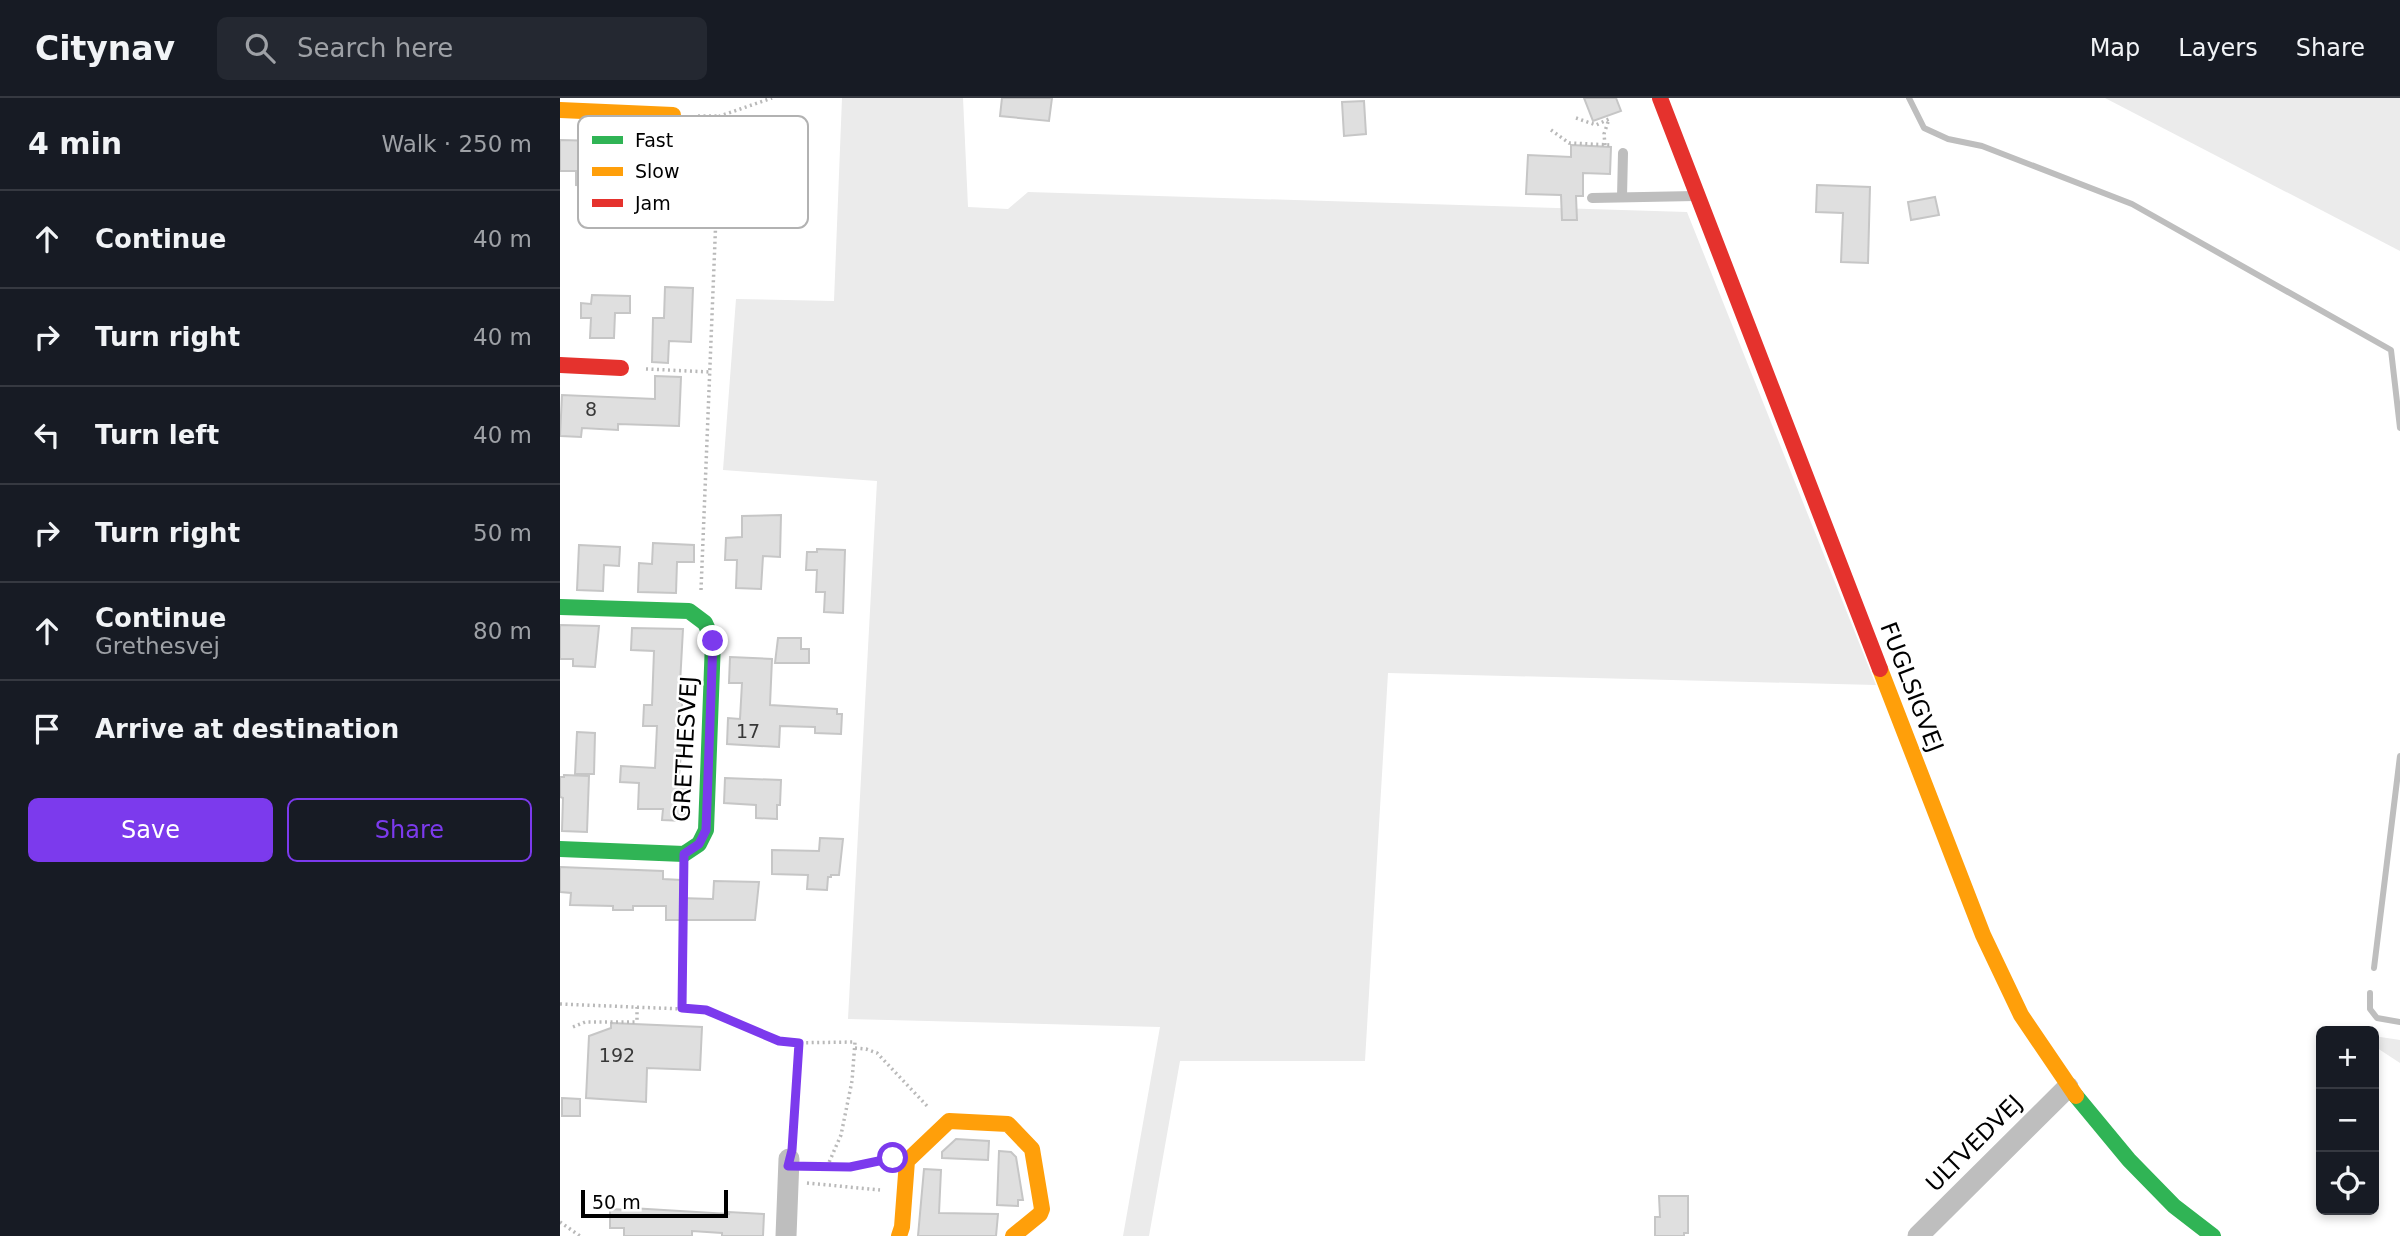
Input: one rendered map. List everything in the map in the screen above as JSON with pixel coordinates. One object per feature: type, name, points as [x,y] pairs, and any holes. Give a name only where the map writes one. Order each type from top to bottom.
[{"type":"street","name":"FUGLSIGVEJ","points":[[1661,98],[1983,935],[2021,1015],[2067,1087],[2138,1169],[2174,1206],[2213,1236]]},
{"type":"street","points":[[560,110],[673,115]]},
{"type":"street","points":[[560,365],[621,368]]},
{"type":"street","points":[[560,607],[689,611],[700,617]]},
{"type":"street","name":"GRETHESVEJ","points":[[560,849],[684,854],[699,844],[706,830],[713,641],[710,628],[700,617]]},
{"type":"street","name":"ULTVEDVEJ","points":[[1918,1236],[2067,1087]]},
{"type":"street","points":[[899,1236],[907,1161],[944,1123],[954,1120],[1008,1124],[1032,1149],[1042,1209],[1040,1214],[1013,1236]]},
{"type":"street","points":[[786,1236],[788,1169]]},
{"type":"lane","points":[[1622,197],[1623,153]]},
{"type":"lane","points":[[1592,198],[1698,195]]},
{"type":"path","points":[[720,116],[772,98]]},
{"type":"path","points":[[1576,118],[1595,125],[1609,119],[1604,134],[1605,145]]},
{"type":"path","points":[[1551,130],[1569,143],[1613,145],[1623,153]]},
{"type":"path","points":[[700,617],[716,228]]},
{"type":"path","points":[[621,368],[710,372]]},
{"type":"path","points":[[682,1008],[684,854]]},
{"type":"path","points":[[560,1004],[706,1010],[779,1041],[855,1042],[852,1081],[841,1135],[827,1167]]},
{"type":"path","points":[[573,1027],[585,1022],[635,1022],[637,1007]]},
{"type":"path","points":[[788,1169],[792,1150],[799,1043]]},
{"type":"path","points":[[855,1048],[877,1053],[944,1123]]},
{"type":"path","points":[[788,1169],[850,1167],[890,1158],[907,1161]]},
{"type":"path","points":[[788,1169],[854,1186],[904,1194]]},
{"type":"path","points":[[560,1222],[580,1236]]},
{"type":"shaded area","points":[[842,98],[963,98],[968,207],[1008,209],[1028,192],[1687,212],[1876,685],[1388,673],[1365,1061],[1180,1061],[1149,1236],[1123,1236],[1160,1027],[848,1019],[877,481],[723,470],[736,299],[834,301]]},
{"type":"shaded area","points":[[2105,98],[2400,98],[2400,251]]},
{"type":"shaded area","points":[[2379,1037],[2400,1040],[2400,1063],[2379,1049]]},
{"type":"building","points":[[1002,98],[1052,98],[1049,121],[1000,116]]},
{"type":"building","points":[[1584,98],[1616,98],[1621,111],[1593,121]]},
{"type":"building","points":[[1364,101],[1366,134],[1344,136],[1342,102]]},
{"type":"building","points":[[560,140],[578,140],[578,185],[576,171],[560,171]]},
{"type":"building","points":[[1571,145],[1611,147],[1610,174],[1583,173],[1583,196],[1576,196],[1577,220],[1562,220],[1561,195],[1526,194],[1528,155],[1571,157]]},
{"type":"building","points":[[1817,185],[1870,187],[1868,263],[1841,262],[1843,213],[1816,212]]},
{"type":"building","points":[[1935,197],[1939,215],[1911,220],[1908,202]]},
{"type":"building","points":[[665,287],[693,288],[691,342],[669,341],[668,363],[652,362],[653,318],[664,318]]},
{"type":"building","points":[[592,295],[630,296],[630,313],[615,313],[614,338],[590,338],[591,318],[581,318],[581,303],[591,304]]},
{"type":"building","points":[[655,376],[681,377],[679,426],[618,424],[618,430],[582,428],[581,437],[560,436],[562,395],[655,399]]},
{"type":"building","points":[[781,515],[780,557],[763,556],[761,589],[736,588],[737,560],[725,560],[726,538],[742,537],[742,516]]},
{"type":"building","points":[[653,543],[694,545],[694,562],[677,562],[676,593],[638,592],[639,563],[652,564]]},
{"type":"building","points":[[579,545],[620,547],[619,566],[604,565],[603,591],[577,590]]},
{"type":"building","points":[[817,549],[845,550],[843,613],[824,612],[825,592],[816,592],[817,570],[806,570],[807,552],[817,552]]},
{"type":"building","points":[[560,625],[599,626],[595,667],[573,666],[573,659],[560,659]]},
{"type":"building","points":[[632,628],[683,629],[678,785],[686,786],[685,821],[662,820],[663,809],[638,809],[639,783],[620,782],[621,766],[655,768],[657,726],[643,726],[644,705],[652,705],[654,651],[631,650]]},
{"type":"building","points":[[778,638],[801,638],[801,649],[809,649],[809,663],[775,663]]},
{"type":"building","points":[[730,657],[772,659],[770,705],[837,709],[837,714],[842,714],[841,734],[815,733],[815,727],[780,726],[779,747],[727,744],[728,718],[740,719],[742,683],[729,683]]},
{"type":"building","points":[[577,732],[595,733],[594,774],[575,774]]},
{"type":"building","points":[[589,776],[587,832],[562,831],[563,798],[560,797],[560,777]]},
{"type":"building","points":[[725,778],[781,780],[777,819],[756,818],[756,805],[724,803]]},
{"type":"building","points":[[820,838],[843,839],[839,875],[828,877],[827,890],[807,889],[808,875],[772,874],[772,850],[819,851]]},
{"type":"building","points":[[560,867],[663,871],[663,879],[681,880],[680,898],[713,899],[714,881],[759,882],[755,920],[666,920],[666,906],[633,906],[633,910],[613,910],[613,906],[570,905],[571,893],[560,892]]},
{"type":"building","points":[[611,1023],[702,1027],[700,1070],[647,1068],[646,1102],[586,1098],[589,1036],[611,1028]]},
{"type":"building","points":[[562,1098],[580,1099],[580,1116],[562,1116]]},
{"type":"building","points":[[956,1139],[989,1141],[988,1160],[942,1158],[942,1152]]},
{"type":"building","points":[[999,1151],[1011,1152],[1016,1157],[1023,1200],[1018,1200],[1018,1206],[997,1205]]},
{"type":"building","points":[[924,1169],[941,1170],[939,1213],[998,1214],[996,1236],[918,1236]]},
{"type":"building","points":[[1659,1196],[1688,1196],[1688,1233],[1684,1233],[1684,1236],[1655,1236],[1655,1217],[1660,1217]]},
{"type":"building","points":[[610,1209],[764,1214],[763,1236],[722,1236],[722,1233],[692,1231],[692,1236],[624,1236],[624,1228],[610,1228]]},
{"type":"waterway","points":[[1909,98],[1924,128],[1948,139],[1982,146],[2132,204],[2391,350],[2400,428]]},
{"type":"waterway","points":[[2374,968],[2400,756]]},
{"type":"waterway","points":[[2370,993],[2370,1009],[2377,1018],[2400,1022]]},
{"type":"traffic: fast","points":[[560,607],[689,611],[705,623],[713,641],[706,830],[699,844],[684,854],[560,849]]},
{"type":"traffic: fast","points":[[2076,1096],[2129,1160],[2174,1206],[2213,1236]]},
{"type":"traffic: slow","points":[[560,110],[673,115]]},
{"type":"traffic: slow","points":[[1880,669],[1983,935],[2021,1015],[2076,1096]]},
{"type":"traffic: slow","points":[[899,1236],[907,1161],[949,1121],[1008,1124],[1032,1149],[1042,1209],[1040,1214],[1013,1236]]},
{"type":"traffic: jam","points":[[1660,98],[1880,669]]},
{"type":"traffic: jam","points":[[560,365],[621,368]]},
{"type":"route","points":[[713,641],[706,830],[699,844],[684,854],[682,1008],[706,1010],[779,1041],[799,1043],[792,1150],[788,1166],[850,1167],[893,1158]]}]
